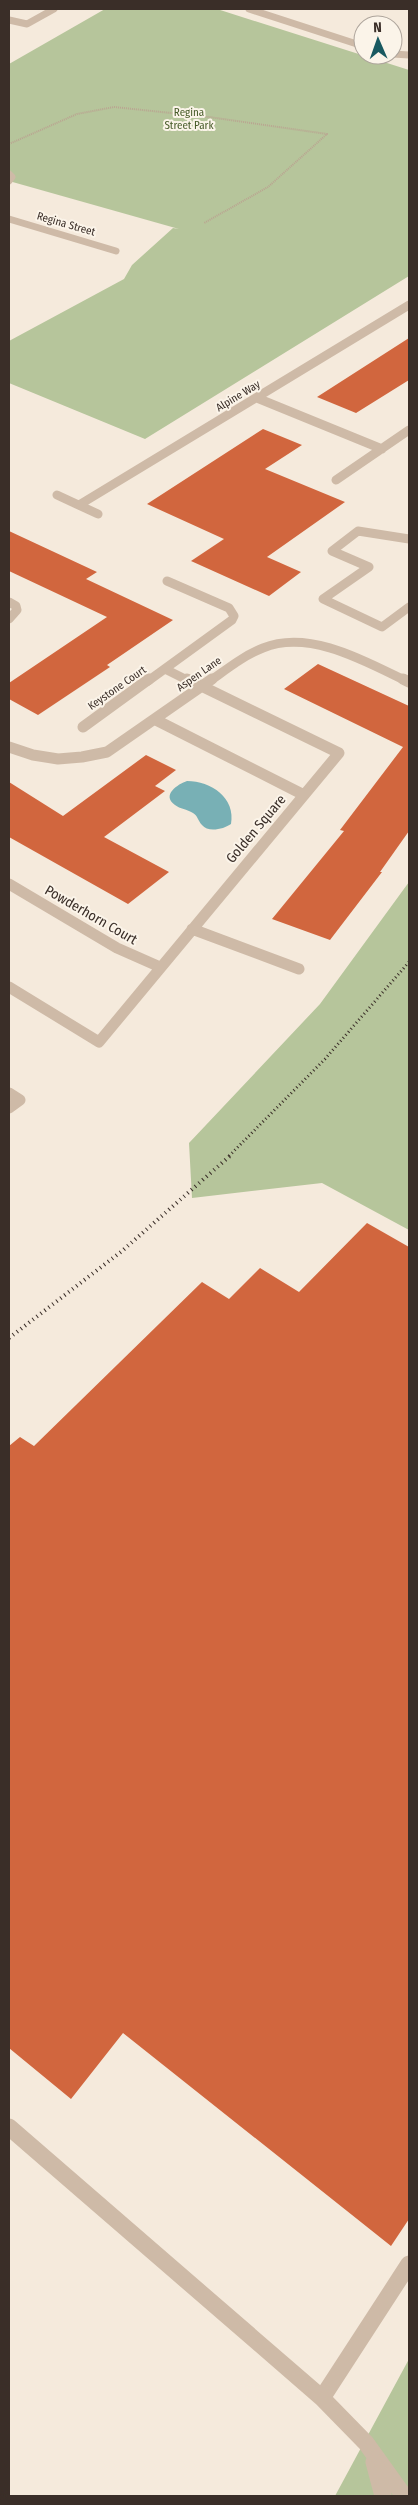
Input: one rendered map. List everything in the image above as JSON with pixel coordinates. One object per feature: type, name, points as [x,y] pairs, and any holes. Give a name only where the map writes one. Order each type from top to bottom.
[{"type":"street","points":[[9,20],[27,24],[54,9]]},
{"type":"street","points":[[249,9],[353,43]]},
{"type":"street","points":[[9,30],[22,23]]},
{"type":"street","points":[[9,174],[12,177],[9,181]]},
{"type":"street","name":"Regina Street","points":[[9,219],[116,251]]},
{"type":"street","name":"Alpine Way","points":[[79,505],[409,306]]},
{"type":"street","points":[[257,398],[382,449]]},
{"type":"street","points":[[336,480],[409,430]]},
{"type":"street","points":[[57,495],[98,514]]},
{"type":"street","points":[[409,539],[358,531],[332,551],[369,567],[323,599],[382,627],[409,606]]},
{"type":"street","name":"Keystone Court","points":[[83,727],[228,624],[234,616],[229,608],[167,581]]},
{"type":"street","points":[[9,602],[16,606],[17,610],[9,619]]},
{"type":"street","name":"Aspen Lane","points":[[9,747],[23,753],[49,758],[93,756],[118,747],[254,651],[290,643],[305,643],[331,648],[409,682]]},
{"type":"street","name":"Keystone Court","points":[[165,669],[201,688]]},
{"type":"street","name":"Golden Square","points":[[9,987],[99,1042],[339,753],[201,688]]},
{"type":"street","points":[[156,720],[304,795]]},
{"type":"street","name":"Powderhorn Court","points":[[9,884],[117,948],[160,967]]},
{"type":"street","points":[[192,929],[299,969]]},
{"type":"street","points":[[9,1093],[20,1100],[9,1108]]},
{"type":"street","points":[[9,2127],[322,2398],[366,2443],[404,2496]]},
{"type":"street","points":[[322,2398],[409,2264]]},
{"type":"street","points":[[366,2443],[377,2468],[383,2496]]},
{"type":"path","points":[[9,144],[77,114],[114,107],[209,117],[327,134],[268,187],[204,223]]},
{"type":"green space","name":"Regina Street Park","points":[[105,9],[217,9],[353,52],[353,65],[393,65],[409,70],[409,276],[145,439],[9,383],[9,341],[124,279],[132,265],[173,228],[179,229],[9,181],[9,64]]},
{"type":"green space","points":[[409,882],[409,1230],[322,1183],[192,1198],[189,1143],[320,1004]]},
{"type":"green space","points":[[409,2359],[409,2496],[335,2496]]},
{"type":"water","points":[[187,781],[205,784],[220,793],[230,806],[231,824],[220,829],[208,829],[202,825],[195,814],[177,806],[171,801],[170,794],[172,790]]},
{"type":"building","points":[[409,338],[409,380],[356,413],[317,397]]},
{"type":"building","points":[[263,429],[302,445],[265,469],[345,502],[267,557],[301,572],[269,596],[191,561],[224,539],[147,504]]},
{"type":"building","points":[[9,531],[97,572],[86,579],[173,620],[107,665],[110,667],[38,715],[9,699],[9,683],[107,617],[9,571]]},
{"type":"building","points":[[318,664],[409,706],[409,831],[380,872],[382,872],[330,940],[272,919],[344,831],[340,830],[403,747],[284,689]]},
{"type":"building","points":[[146,755],[176,770],[155,786],[165,791],[104,837],[169,872],[128,904],[9,837],[9,782],[63,816]]},
{"type":"building","points":[[367,1223],[409,1247],[409,2219],[391,2246],[123,2033],[71,2099],[9,2048],[9,1446],[20,1437],[34,1446],[202,1282],[229,1299],[260,1268],[299,1292]]},
{"type":"railway","points":[[229,1156],[325,1059],[409,962]]},
{"type":"railway","points":[[9,1338],[122,1251],[231,1155]]}]
